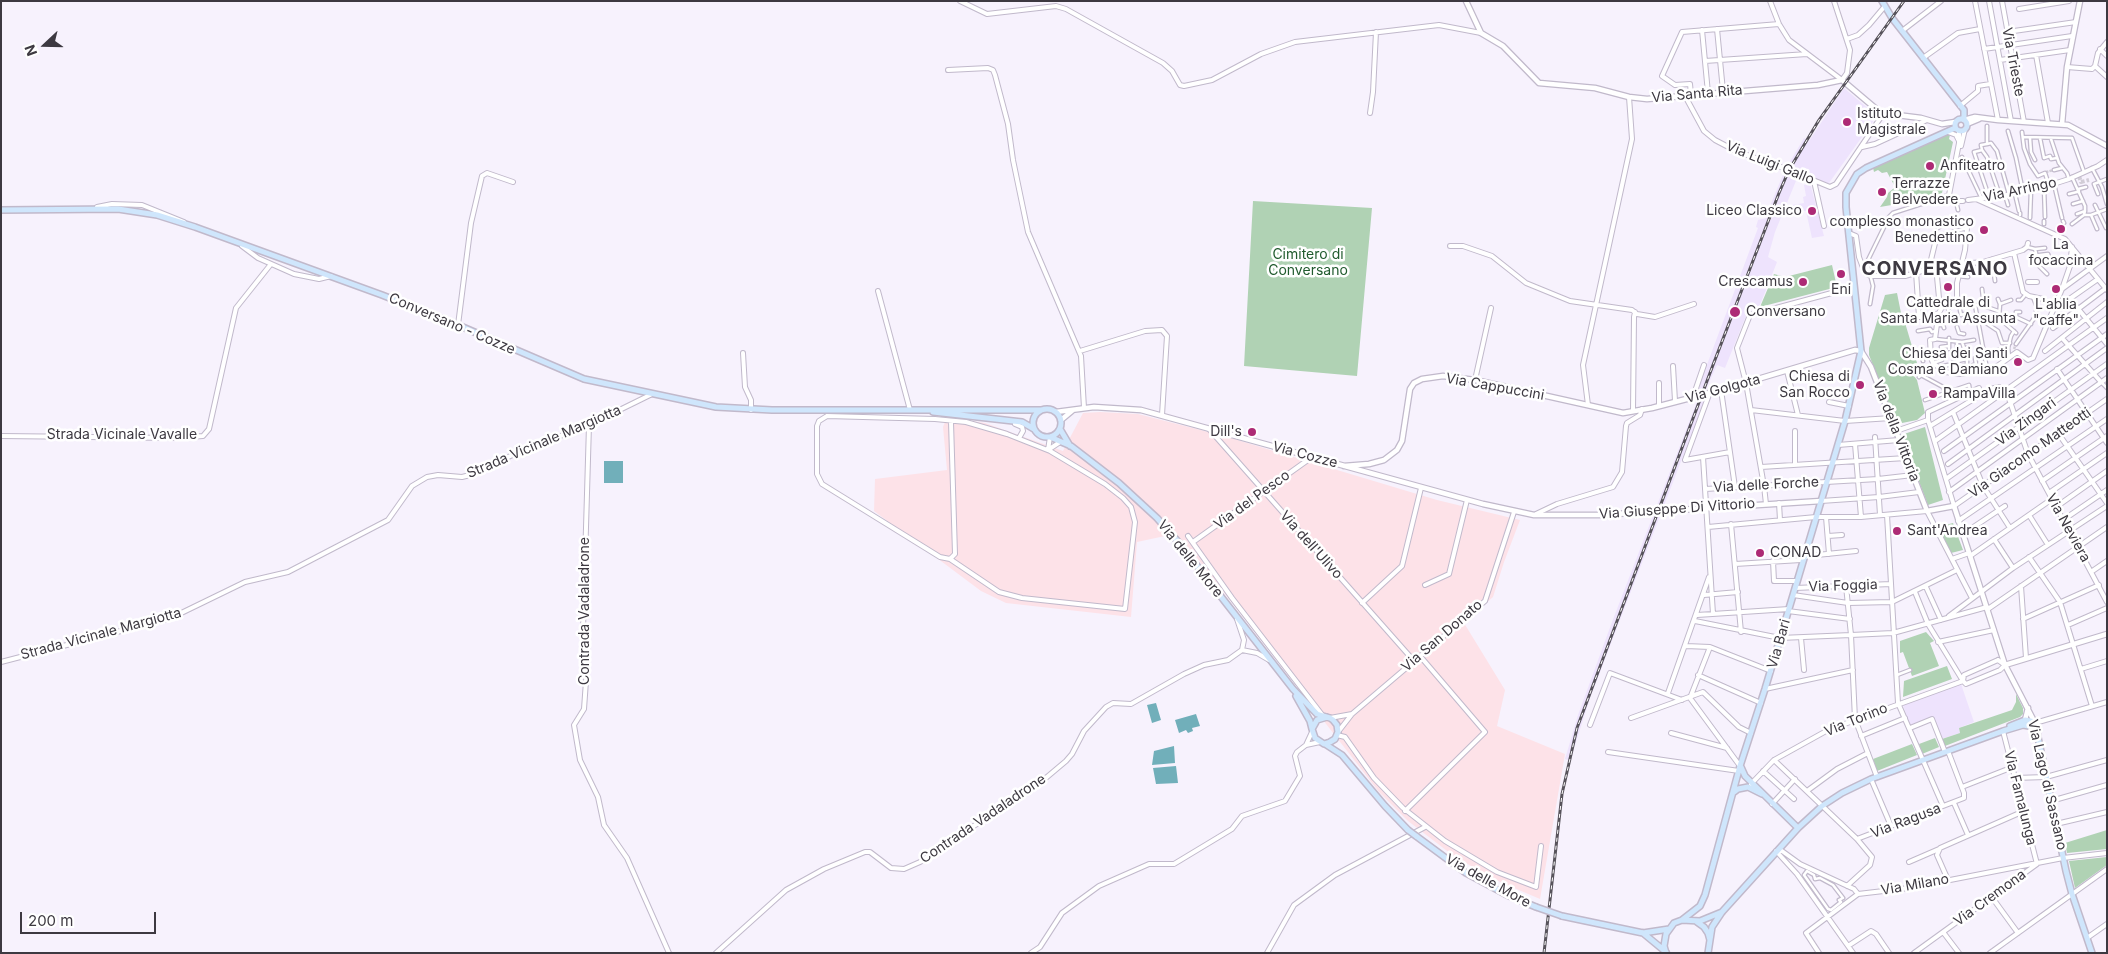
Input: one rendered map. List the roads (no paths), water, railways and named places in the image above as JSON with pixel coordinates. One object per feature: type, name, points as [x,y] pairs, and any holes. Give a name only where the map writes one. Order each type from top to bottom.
[{"type":"main road","points":[[1883,3],[1892,18],[1964,110],[1965,123]]},
{"type":"main road","points":[[1957,127],[1959,119],[1965,123]]},
{"type":"main road","points":[[1862,351],[1845,198],[1848,189],[1857,174],[1866,168],[1965,123]]},
{"type":"main road","name":"Conversano - Cozze","points":[[1,210],[90,208],[137,211],[194,227],[331,276],[458,325],[584,379],[652,394],[716,407],[751,410],[910,410]]},
{"type":"main road","name":"Via Bari","points":[[1669,929],[1700,906],[1838,445],[1862,351]]},
{"type":"main road","points":[[910,410],[1041,410],[1049,408],[1056,412],[1061,420],[1060,429],[1071,446]]},
{"type":"main road","points":[[910,410],[1022,422],[1041,436],[1050,437],[1071,446]]},
{"type":"main road","points":[[1034,429],[1034,416],[1041,410]]},
{"type":"main road","points":[[1050,437],[1060,429]]},
{"type":"main road","name":"Via delle More","points":[[1071,446],[1125,488],[1157,518],[1180,544],[1293,689]]},
{"type":"main road","points":[[1293,689],[1317,714],[1327,717],[1337,725],[1337,735],[1342,755]]},
{"type":"main road","points":[[1293,689],[1310,721],[1315,738],[1342,755]]},
{"type":"main road","points":[[1312,731],[1317,720],[1327,717]]},
{"type":"main road","points":[[2003,731],[2025,720],[2035,723]]},
{"type":"main road","points":[[1708,953],[1712,927],[1722,912],[1776,851],[1822,806],[1842,793],[1871,779],[2003,731],[2035,723]]},
{"type":"main road","name":"Via Lago di Sassano","points":[[2035,723],[2063,858],[2072,894],[2092,953]]},
{"type":"main road","points":[[1322,743],[1330,742],[1337,735]]},
{"type":"main road","name":"Via delle More","points":[[1342,755],[1408,830],[1466,873],[1507,895],[1562,916],[1643,933]]},
{"type":"main road","points":[[1740,772],[1749,783],[1798,828]]},
{"type":"main road","points":[[1740,772],[1749,783]]},
{"type":"main road","points":[[1733,793],[1749,783]]},
{"type":"main road","points":[[1682,920],[1700,921],[1722,912]]},
{"type":"main road","points":[[1694,920],[1704,927],[1710,940]]},
{"type":"main road","points":[[1643,933],[1669,929]]},
{"type":"main road","points":[[1666,952],[1664,940],[1669,929]]},
{"type":"main road","points":[[1643,933],[1666,952]]},
{"type":"street","points":[[960,1],[987,14],[1056,6],[1163,63],[1172,71],[1180,85],[1184,86],[1212,80],[1256,56],[1286,44],[1438,25],[1481,33]]},
{"type":"street","points":[[1466,1],[1481,33]]},
{"type":"street","points":[[1770,1],[1779,24],[1789,40],[1883,114],[1910,116],[1957,127],[1960,143],[1958,150]]},
{"type":"street","points":[[1834,1],[1850,50],[1847,73],[1842,80]]},
{"type":"street","points":[[1902,31],[1941,1]]},
{"type":"street","points":[[1975,1],[1998,120]]},
{"type":"street","points":[[1989,1],[2011,121]]},
{"type":"street","name":"Via Trieste","points":[[2002,1],[2024,122]]},
{"type":"street","points":[[2036,1],[2036,7]]},
{"type":"street","points":[[2019,9],[2069,1]]},
{"type":"street","points":[[2062,124],[2067,66],[2080,1]]},
{"type":"street","points":[[1847,39],[1858,35],[1869,26],[1883,3]]},
{"type":"street","points":[[2007,32],[2076,22]]},
{"type":"street","points":[[1691,94],[1690,84],[1675,85],[1662,76],[1682,32],[1779,24]]},
{"type":"street","points":[[1717,29],[1723,91]]},
{"type":"street","points":[[1923,58],[1958,33],[1980,29]]},
{"type":"street","points":[[1702,30],[1708,93]]},
{"type":"street","points":[[1370,114],[1376,32]]},
{"type":"street","name":"Via Santa Rita","points":[[1481,33],[1503,46],[1539,83],[1595,88],[1629,97],[1647,99],[1684,94],[1818,85],[1842,80]]},
{"type":"street","points":[[1984,49],[2072,36]]},
{"type":"street","points":[[2067,66],[2092,69],[2096,66],[2100,49],[2107,42]]},
{"type":"street","points":[[2100,49],[2107,56]]},
{"type":"street","points":[[2000,60],[2070,50]]},
{"type":"street","points":[[1705,61],[1807,54]]},
{"type":"street","points":[[2036,55],[2048,123]]},
{"type":"street","points":[[2096,66],[2107,77]]},
{"type":"street","points":[[948,70],[988,68],[993,70],[1008,124],[1013,160],[1028,232],[1080,351],[1084,408]]},
{"type":"street","points":[[1960,106],[1978,91],[1978,86],[1990,84]]},
{"type":"street","name":"Via Luigi Gallo","points":[[1684,94],[1701,126],[1709,136],[1736,151],[1827,186],[1834,186],[1862,147]]},
{"type":"street","points":[[1588,405],[1583,365],[1632,139],[1629,97]]},
{"type":"street","points":[[1862,147],[1883,114]]},
{"type":"street","points":[[1947,196],[1965,123],[1983,118],[2062,124],[2068,125],[2107,146]]},
{"type":"street","points":[[1862,147],[1875,144],[1928,120]]},
{"type":"street","points":[[1987,126],[1987,144]]},
{"type":"street","points":[[2076,129],[2072,138],[2084,172]]},
{"type":"street","points":[[2008,130],[2023,192]]},
{"type":"street","points":[[1946,131],[1956,135],[1960,143]]},
{"type":"street","points":[[2022,132],[2024,148],[2030,164],[2038,176],[2046,173],[2063,221]]},
{"type":"street","points":[[2023,137],[2072,138]]},
{"type":"street","points":[[2030,138],[2034,159],[2042,155]]},
{"type":"street","points":[[2040,138],[2042,155]]},
{"type":"street","points":[[2051,138],[2062,168],[2071,178],[2083,201],[2085,213]]},
{"type":"street","points":[[2097,142],[2107,151]]},
{"type":"street","points":[[2005,195],[1982,150],[1982,145],[1991,143],[1996,151],[2008,205]]},
{"type":"street","points":[[1982,150],[1974,152],[1990,198]]},
{"type":"street","points":[[2042,155],[2044,158],[2050,156],[2051,159],[2057,158]]},
{"type":"street","points":[[1962,157],[1976,182],[1982,199]]},
{"type":"street","name":"Via Arringo","points":[[1968,200],[2016,194],[2051,185],[2078,175],[2107,160]]},
{"type":"street","points":[[2054,170],[2062,168]]},
{"type":"street","points":[[2092,168],[2107,204]]},
{"type":"street","points":[[458,325],[470,230],[482,176],[487,173],[513,182]]},
{"type":"street","points":[[2098,194],[2094,184],[2107,179]]},
{"type":"street","points":[[1814,181],[1824,226]]},
{"type":"street","points":[[2044,187],[2044,220]]},
{"type":"street","points":[[2069,194],[2078,192],[2078,189],[2086,187]]},
{"type":"street","points":[[2030,218],[2031,190]]},
{"type":"street","points":[[2016,194],[2020,215]]},
{"type":"street","points":[[1947,196],[1951,201],[1963,201]]},
{"type":"street","points":[[1870,304],[1873,286],[1868,265],[1869,259],[1891,214],[1947,196]]},
{"type":"street","points":[[1976,200],[2020,215],[2065,239],[2106,289],[2053,328]]},
{"type":"street","points":[[1956,201],[1958,210]]},
{"type":"street","points":[[2073,204],[2083,201]]},
{"type":"street","points":[[2095,204],[2106,228]]},
{"type":"street","points":[[2077,214],[2085,213],[2091,215],[2107,209]]},
{"type":"street","points":[[2072,224],[2085,213]]},
{"type":"street","points":[[2091,215],[2097,230]]},
{"type":"street","points":[[1929,268],[1934,243],[1939,235],[1938,228],[1948,221],[1958,219]]},
{"type":"street","points":[[1959,303],[1959,276],[1967,228],[1965,221]]},
{"type":"street","points":[[1939,235],[1967,228]]},
{"type":"street","points":[[1849,233],[1856,236],[1859,257],[1865,273],[1871,276],[1905,276],[1938,266],[1983,265],[1992,259],[2014,253],[2028,245],[2035,249],[2045,248]]},
{"type":"street","points":[[240,244],[258,258],[304,277],[319,280],[331,276]]},
{"type":"street","points":[[1450,246],[1462,246],[1492,256],[1526,283],[1570,301],[1632,310],[1655,317],[1694,304]]},
{"type":"street","points":[[2062,290],[2070,266],[2072,247]]},
{"type":"street","points":[[2035,249],[2039,266],[2047,274]]},
{"type":"street","points":[[2014,253],[2025,293],[2043,299]]},
{"type":"street","points":[[2032,259],[2032,256],[2048,254],[2051,262]]},
{"type":"street","points":[[1974,340],[1956,343],[1935,339],[1930,340],[1933,363],[1950,374],[1964,374],[1996,367],[2009,358],[2014,351],[2019,352],[2028,360],[2033,358],[2054,301],[2062,290],[2107,256]]},
{"type":"street","points":[[1992,259],[1995,281]]},
{"type":"street","name":"Strada Vicinale Vavalle","points":[[1,436],[66,435],[177,438],[203,436],[208,428],[236,308],[271,264]]},
{"type":"street","points":[[1938,266],[1939,298],[1942,309]]},
{"type":"street","points":[[1916,272],[1919,315],[1922,318],[1934,315],[1944,305],[1959,303],[1984,306],[1998,311]]},
{"type":"street","points":[[1959,276],[1968,277]]},
{"type":"street","points":[[2058,307],[2098,279]]},
{"type":"street","points":[[2028,282],[2037,282]]},
{"type":"street","points":[[1766,504],[1746,383],[1737,348],[1750,315],[1854,287]]},
{"type":"street","points":[[1982,289],[1984,306]]},
{"type":"street","points":[[878,291],[910,410]]},
{"type":"street","points":[[2018,300],[2021,300],[2025,293]]},
{"type":"street","points":[[2016,344],[2031,324],[2036,312],[2033,297]]},
{"type":"street","points":[[1998,299],[2000,304],[1999,318],[2015,332],[2008,348],[2009,358]]},
{"type":"street","points":[[2070,299],[2107,344]]},
{"type":"street","points":[[2000,304],[2011,300]]},
{"type":"street","points":[[2045,351],[2107,302]]},
{"type":"street","points":[[1975,305],[1980,323],[1981,353],[1983,363],[1987,369]]},
{"type":"street","points":[[1475,380],[1491,308]]},
{"type":"street","points":[[1948,309],[1953,320]]},
{"type":"street","points":[[1960,310],[1961,315],[1964,314]]},
{"type":"street","points":[[1633,411],[1635,312]]},
{"type":"street","points":[[2020,312],[2016,312],[2016,317],[2031,324]]},
{"type":"street","points":[[1934,315],[1937,324],[1935,339]]},
{"type":"street","points":[[1935,441],[2107,318]]},
{"type":"street","points":[[1937,324],[1944,328]]},
{"type":"street","points":[[1986,324],[1998,331],[2002,343],[2010,342]]},
{"type":"street","points":[[1957,327],[1959,333],[1964,334]]},
{"type":"street","points":[[1918,331],[1930,329],[1932,332],[1936,331]]},
{"type":"street","points":[[1080,351],[1145,331],[1162,330],[1167,336],[1162,415]]},
{"type":"street","points":[[1942,453],[2107,334]]},
{"type":"street","points":[[1941,347],[1949,348],[1949,338]]},
{"type":"street","points":[[2062,338],[2107,388]]},
{"type":"street","points":[[1962,342],[1964,348],[1967,348]]},
{"type":"street","points":[[1956,343],[1957,350]]},
{"type":"street","points":[[1994,350],[2008,348]]},
{"type":"street","points":[[1946,466],[2107,348]]},
{"type":"street","name":"Via Golgota","points":[[1642,409],[1746,383],[1855,350],[1862,351]]},
{"type":"street","name":"Via della Vittoria","points":[[1862,351],[1871,367],[1906,458],[1929,511]]},
{"type":"street","points":[[1923,361],[1921,354],[1931,351]]},
{"type":"street","points":[[743,352],[746,387],[751,400],[751,410]]},
{"type":"street","points":[[1933,363],[1942,360],[1942,357]]},
{"type":"street","points":[[1974,372],[1975,358]]},
{"type":"street","points":[[1860,359],[1871,367]]},
{"type":"street","points":[[1953,362],[1967,359],[1967,365],[1963,366],[1964,374]]},
{"type":"street","name":"Via Zingari","points":[[1946,480],[2107,364]]},
{"type":"street","points":[[1693,397],[1704,365]]},
{"type":"street","points":[[1938,367],[1948,365]]},
{"type":"street","points":[[1673,366],[1675,401]]},
{"type":"street","points":[[2057,369],[2095,427],[2105,437],[2107,443]]},
{"type":"street","points":[[1787,371],[1798,415]]},
{"type":"street","points":[[1921,374],[1943,387],[1946,392]]},
{"type":"street","name":"Via Cappuccini","points":[[1344,466],[1368,464],[1384,460],[1397,450],[1402,441],[1407,395],[1414,383],[1422,379],[1443,376],[1475,380],[1623,413],[1642,409]]},
{"type":"street","points":[[1949,492],[2107,378]]},
{"type":"street","points":[[1659,383],[1659,406]]},
{"type":"street","points":[[1926,400],[1969,385],[1970,391]]},
{"type":"street","points":[[1930,426],[1990,389],[1999,387]]},
{"type":"street","points":[[1708,527],[1816,517],[1861,517],[1929,511],[1951,507],[1946,480],[1946,466],[1928,420],[1928,412],[1979,388]]},
{"type":"street","points":[[1720,390],[1735,487]]},
{"type":"street","name":"Via Neviera","points":[[2006,390],[2035,469],[2107,602]]},
{"type":"street","points":[[1710,392],[1685,460],[1730,452]]},
{"type":"street","name":"Strada Vicinale Margiotta","points":[[1,662],[171,618],[245,582],[288,572],[388,520],[412,486],[422,479],[433,475],[452,477],[470,475],[521,451],[589,424],[652,394]]},
{"type":"street","name":"Via Giacomo Matteotti","points":[[1951,507],[2107,399]]},
{"type":"street","points":[[1829,402],[1849,406]]},
{"type":"street","name":"Via Cozze","points":[[1056,412],[1112,407],[1162,415],[1421,488],[1514,512],[1534,515]]},
{"type":"street","points":[[1061,420],[1074,409]]},
{"type":"street","points":[[1534,515],[1557,504],[1613,487],[1622,472],[1627,423],[1640,415],[1642,409]]},
{"type":"street","points":[[1751,410],[1845,421],[1891,418]]},
{"type":"street","points":[[1953,412],[1976,472],[2010,528]]},
{"type":"street","points":[[969,415],[1018,424],[1023,431],[1019,438]]},
{"type":"street","points":[[826,416],[935,419],[951,422],[966,422],[1019,438],[1048,450],[1124,498],[1131,507],[1135,522],[1125,609],[1009,595],[989,587],[950,559],[940,557],[822,484],[817,474],[817,426],[819,421],[826,416]]},
{"type":"street","points":[[1958,521],[2107,419]]},
{"type":"street","points":[[1896,431],[1928,420]]},
{"type":"street","points":[[950,559],[955,554],[951,422]]},
{"type":"street","name":"Contrada Vadaladrone","points":[[589,424],[583,630],[588,653],[584,709],[574,725],[580,760],[598,797],[604,825],[627,858],[669,953]]},
{"type":"street","name":"Via dell'Ulivo","points":[[1209,429],[1414,661]]},
{"type":"street","points":[[1795,431],[1795,465]]},
{"type":"street","points":[[1946,618],[2013,568],[2070,532],[2107,504],[2058,433]]},
{"type":"street","points":[[1048,450],[1050,437]]},
{"type":"street","points":[[1875,437],[1880,515]]},
{"type":"street","points":[[2042,481],[2105,437]]},
{"type":"street","points":[[1838,445],[1900,440]]},
{"type":"street","points":[[1048,450],[1060,442]]},
{"type":"street","points":[[1855,444],[1861,517]]},
{"type":"street","points":[[2049,493],[2107,453]]},
{"type":"street","name":"Via del Pesco","points":[[1193,542],[1312,457]]},
{"type":"street","points":[[1703,457],[1713,614]]},
{"type":"street","points":[[1761,467],[1906,458]]},
{"type":"street","points":[[2056,507],[2107,472]]},
{"type":"street","name":"Via delle Forche","points":[[1705,489],[1878,479],[1913,475]]},
{"type":"street","points":[[1362,603],[1402,566],[1421,488]]},
{"type":"street","points":[[2064,520],[2107,490]]},
{"type":"street","points":[[1821,501],[1920,492]]},
{"type":"street","points":[[1952,558],[1969,554],[2052,499]]},
{"type":"street","points":[[1425,585],[1449,574],[1467,500]]},
{"type":"street","name":"Via Giuseppe Di Vittorio","points":[[1534,515],[1600,515],[1821,501]]},
{"type":"street","points":[[1779,503],[1780,520]]},
{"type":"street","points":[[1962,534],[2005,506]]},
{"type":"street","name":"Via Lago di Sassano","points":[[1951,507],[1958,521],[1982,590],[2005,665],[2035,723]]},
{"type":"street","points":[[1929,511],[1972,598]]},
{"type":"street","name":"Via San Donato","points":[[1337,735],[1352,714],[1486,601],[1514,512]]},
{"type":"street","points":[[1887,514],[1898,703],[1943,806]]},
{"type":"street","points":[[2029,515],[2048,545]]},
{"type":"street","points":[[1826,517],[1829,554]]},
{"type":"street","points":[[1731,524],[1741,632]]},
{"type":"street","points":[[1695,621],[1741,632],[1780,638],[1893,632],[1987,608],[2107,527]]},
{"type":"street","points":[[1828,536],[1842,535]]},
{"type":"street","points":[[1188,536],[1232,598],[1327,717],[1352,714]]},
{"type":"street","points":[[1994,539],[2013,568]]},
{"type":"street","points":[[1735,564],[1801,560],[1804,557],[1856,551]]},
{"type":"street","points":[[2029,557],[2060,602],[2092,706]]},
{"type":"street","points":[[1774,561],[1774,581],[1798,581]]},
{"type":"street","points":[[2091,572],[2107,561]]},
{"type":"street","points":[[1793,596],[1848,603],[1892,602],[1916,592],[1957,570]]},
{"type":"street","points":[[1668,694],[1711,573]]},
{"type":"street","name":"Via Foggia","points":[[1795,588],[1891,584]]},
{"type":"street","points":[[2023,619],[2098,585]]},
{"type":"street","points":[[1846,586],[1850,619],[1855,719],[1877,777]]},
{"type":"street","points":[[1926,586],[1941,620]]},
{"type":"street","points":[[2021,586],[2026,658]]},
{"type":"street","points":[[1704,595],[1738,592]]},
{"type":"street","points":[[1916,592],[1928,624],[1966,684],[2000,670],[2005,665],[2107,634]]},
{"type":"street","points":[[2068,626],[2107,608]]},
{"type":"street","points":[[1697,615],[1789,610],[1850,619]]},
{"type":"street","points":[[1236,617],[1244,640],[1242,650],[1257,653],[1270,660]]},
{"type":"street","points":[[1938,642],[1994,630]]},
{"type":"street","points":[[1801,638],[1804,670]]},
{"type":"street","points":[[1686,646],[1710,647],[1771,671]]},
{"type":"street","points":[[1690,698],[1710,647]]},
{"type":"street","name":"Contrada Vadaladrone","points":[[716,953],[786,890],[817,871],[864,852],[870,852],[891,868],[904,869],[920,862],[1047,777],[1072,754],[1084,731],[1106,707],[1113,703],[1131,704],[1184,674],[1204,665],[1228,660],[1242,650]]},
{"type":"street","points":[[1406,810],[1486,732],[1420,656]]},
{"type":"street","points":[[1962,680],[1964,675],[1998,660],[2005,665]]},
{"type":"street","points":[[2081,669],[2107,661]]},
{"type":"street","points":[[1765,690],[1853,670]]},
{"type":"street","points":[[1897,675],[1910,670]]},
{"type":"street","points":[[1590,725],[1610,673],[1682,700]]},
{"type":"street","points":[[1698,675],[1761,703]]},
{"type":"street","name":"Via Torino","points":[[1749,783],[1758,777],[1774,760],[1828,730],[1962,680]]},
{"type":"street","points":[[1632,718],[1706,693],[1739,727],[1752,733]]},
{"type":"street","points":[[1690,698],[1727,748],[1740,772]]},
{"type":"street","points":[[2035,723],[2107,702]]},
{"type":"street","points":[[2025,720],[2028,708]]},
{"type":"street","points":[[1862,736],[1905,718]]},
{"type":"street","points":[[1910,728],[1932,720],[1962,787],[1964,798],[1954,803],[1968,834]]},
{"type":"street","points":[[1031,953],[1040,946],[1062,913],[1099,886],[1149,864],[1174,864],[1232,829],[1242,816],[1285,801],[1300,776],[1295,756],[1306,745],[1312,731]]},
{"type":"street","name":"Via Famalunga","points":[[2003,731],[2037,864]]},
{"type":"street","points":[[1671,733],[1727,748]]},
{"type":"street","points":[[1337,735],[1345,737],[1374,778],[1406,810],[1425,827],[1471,858],[1497,872],[1536,888],[1541,846]]},
{"type":"street","points":[[1306,745],[1322,743]]},
{"type":"street","points":[[1608,752],[1740,772]]},
{"type":"street","points":[[1807,791],[1837,769],[1868,753]]},
{"type":"street","points":[[1774,760],[1857,840],[1872,857],[1870,865],[1847,886]]},
{"type":"street","points":[[2015,778],[2046,777],[2107,760]]},
{"type":"street","points":[[1962,787],[2013,768]]},
{"type":"street","points":[[1764,771],[1794,799]]},
{"type":"street","points":[[1871,779],[1891,826]]},
{"type":"street","points":[[1772,804],[1795,780]]},
{"type":"street","points":[[2051,801],[2107,785]]},
{"type":"street","name":"Via Ragusa","points":[[1857,840],[1954,803]]},
{"type":"street","points":[[1909,862],[1968,834],[2024,811]]},
{"type":"street","points":[[2056,824],[2107,812]]},
{"type":"street","points":[[1267,953],[1294,905],[1335,874],[1425,827]]},
{"type":"street","points":[[1940,848],[1937,855],[1948,880]]},
{"type":"street","points":[[1776,851],[1782,851],[1800,864],[1847,886],[1858,894],[1806,933],[1819,953]]},
{"type":"street","points":[[1776,851],[1797,874],[1853,953]]},
{"type":"street","name":"Via Milano","points":[[1858,894],[1909,888],[2063,858],[2107,853]]},
{"type":"street","points":[[1797,874],[1796,870],[1800,864]]},
{"type":"street","name":"Via Cremona","points":[[1914,953],[2037,864]]},
{"type":"street","points":[[1990,953],[2107,870]]},
{"type":"street","points":[[1807,871],[1814,875],[1815,879],[1820,878],[1833,885],[1843,898],[1831,910],[1828,909],[1804,875],[1807,871]]},
{"type":"street","points":[[1991,896],[2018,933]]},
{"type":"street","points":[[2086,938],[2107,924]]},
{"type":"street","points":[[1848,946],[1871,931],[1876,934],[1889,953]]},
{"type":"street","points":[[1943,932],[1959,953]]},
{"type":"water","points":[[604,461],[623,461],[623,483],[604,483]]},
{"type":"water","points":[[1156,703],[1161,720],[1152,723],[1147,705]]},
{"type":"water","points":[[1196,714],[1200,726],[1192,728],[1193,731],[1188,733],[1186,730],[1179,733],[1175,720]]},
{"type":"water","points":[[1174,746],[1175,763],[1152,765],[1154,751]]},
{"type":"water","points":[[1176,766],[1178,783],[1156,784],[1153,768]]},
{"type":"tunnel","points":[[2046,172],[2054,170]]},
{"type":"tunnel","points":[[2079,176],[2081,182],[2089,180]]},
{"type":"tunnel","points":[[2014,349],[2016,344]]},
{"type":"tunnel","points":[[1923,372],[1933,363]]},
{"type":"railway","points":[[1544,953],[1562,794],[1577,728],[1713,365],[1789,170],[1819,120],[1904,1]]},
{"type":"place","name":"Istituto Magistrale","points":[[1847,122]]},
{"type":"place","name":"Anfiteatro","points":[[1930,166]]},
{"type":"place","name":"Terrazze Belvedere","points":[[1882,192]]},
{"type":"place","name":"Liceo Classico","points":[[1812,211]]},
{"type":"place","name":"La focaccina","points":[[2061,229]]},
{"type":"place","name":"complesso monastico Benedettino","points":[[1984,230]]},
{"type":"place","name":"Eni","points":[[1841,274]]},
{"type":"place","name":"Crescamus","points":[[1803,282]]},
{"type":"place","name":"Cattedrale di Santa Maria Assunta","points":[[1948,287]]},
{"type":"place","name":"L'ablia \"caffe\"","points":[[2056,289]]},
{"type":"place","name":"Conversano","points":[[1735,312]]},
{"type":"place","name":"Chiesa dei Santi Cosma e Damiano","points":[[2018,362]]},
{"type":"place","name":"Chiesa di San Rocco","points":[[1860,385]]},
{"type":"place","name":"RampaVilla","points":[[1933,394]]},
{"type":"place","name":"Dill's","points":[[1252,432]]},
{"type":"place","name":"Sant'Andrea","points":[[1897,531]]},
{"type":"place","name":"CONAD","points":[[1760,553]]},
{"type":"district","name":"CONVERSANO","points":[[1935,269]]},
{"type":"park label","name":"Cimitero di Conversano","points":[[1308,264]]}]
